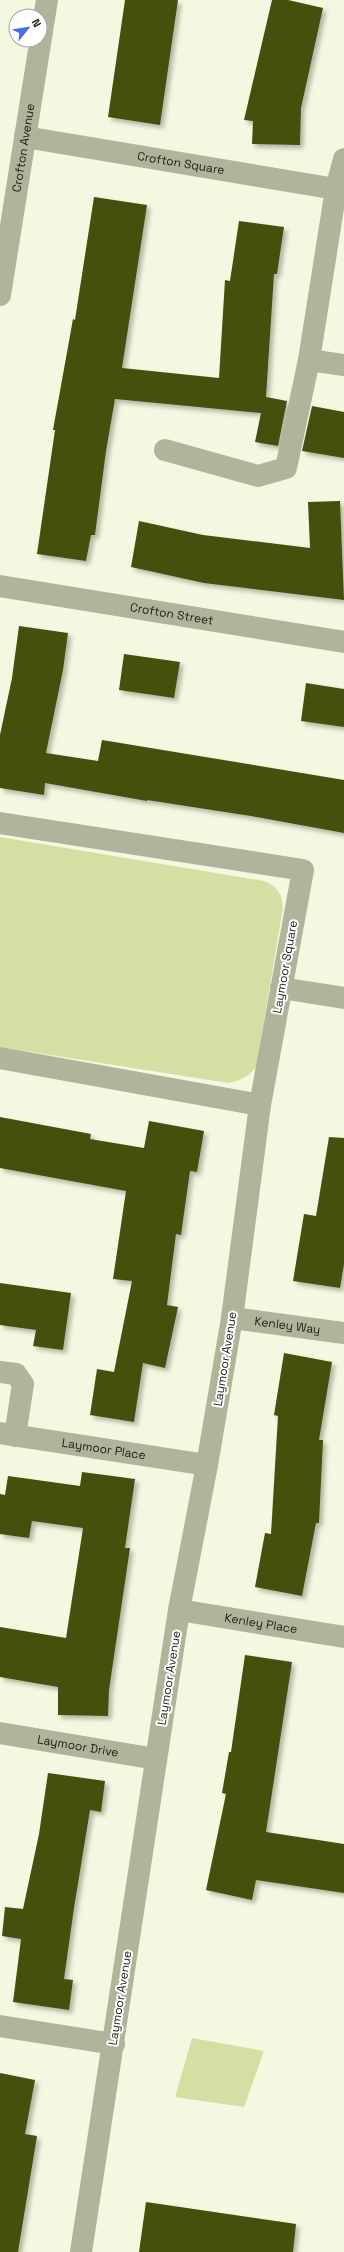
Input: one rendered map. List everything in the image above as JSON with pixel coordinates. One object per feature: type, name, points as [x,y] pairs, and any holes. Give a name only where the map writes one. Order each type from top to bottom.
[{"type":"street","name":"Crofton Avenue","points":[[0,290],[47,0]]},
{"type":"street","name":"Crofton Square","points":[[25,137],[336,189]]},
{"type":"street","points":[[164,450],[258,476],[286,468],[309,360],[336,189],[344,159]]},
{"type":"street","points":[[309,360],[344,365]]},
{"type":"street","name":"Crofton Street","points":[[0,586],[344,642]]},
{"type":"street","name":"Laymoor Square","points":[[0,823],[303,870],[260,1105]]},
{"type":"street","points":[[281,988],[344,998]]},
{"type":"street","points":[[0,1058],[260,1105]]},
{"type":"street","name":"Laymoor Avenue","points":[[81,2252],[114,2044],[179,1610],[207,1465],[232,1318],[260,1105]]},
{"type":"street","name":"Kenley Way","points":[[232,1318],[344,1333]]},
{"type":"street","points":[[0,1372],[16,1374],[24,1384],[7,1434]]},
{"type":"street","name":"Laymoor Place","points":[[7,1434],[207,1465]]},
{"type":"street","name":"Kenley Place","points":[[179,1610],[344,1637]]},
{"type":"street","name":"Laymoor Drive","points":[[0,1733],[156,1759]]},
{"type":"street","points":[[0,2026],[114,2044]]},
{"type":"green space","points":[[0,837],[264,881],[276,888],[282,899],[283,908],[256,1067],[244,1078],[228,1083],[0,1047]]},
{"type":"green space","points":[[192,2038],[264,2051],[244,2107],[175,2097]]},
{"type":"building","points":[[125,0],[178,0],[160,125],[108,117]]},
{"type":"building","points":[[272,0],[288,0],[323,8],[301,108],[300,145],[252,144],[253,121],[244,120]]},
{"type":"building","points":[[94,197],[147,205],[122,368],[219,378],[225,280],[230,281],[239,221],[284,227],[277,274],[274,274],[266,397],[287,401],[278,446],[255,442],[261,413],[115,399],[106,451],[95,535],[91,535],[86,561],[37,554],[55,430],[53,430],[73,319],[75,320]]},
{"type":"building","points":[[312,406],[344,412],[344,458],[302,451]]},
{"type":"building","points":[[340,501],[344,600],[204,583],[131,567],[139,521],[203,535],[310,548],[308,502]]},
{"type":"building","points":[[19,626],[68,633],[63,670],[46,753],[98,761],[102,740],[344,780],[344,833],[251,816],[147,801],[45,783],[44,795],[0,788],[0,735],[12,678]]},
{"type":"building","points":[[124,654],[180,662],[174,698],[119,690]]},
{"type":"building","points":[[306,683],[344,689],[344,727],[301,721]]},
{"type":"building","points":[[0,1117],[91,1134],[90,1139],[144,1148],[149,1121],[204,1131],[197,1172],[190,1171],[181,1235],[176,1234],[167,1305],[178,1307],[165,1368],[143,1363],[134,1422],[90,1415],[97,1369],[114,1372],[132,1281],[113,1279],[126,1191],[0,1168]]},
{"type":"building","points":[[329,1137],[344,1138],[344,1264],[340,1288],[293,1281],[304,1214],[316,1216]]},
{"type":"building","points":[[0,1283],[71,1293],[63,1350],[33,1346],[36,1330],[0,1325]]},
{"type":"building","points":[[284,1353],[332,1362],[319,1440],[323,1440],[319,1523],[316,1523],[302,1596],[255,1587],[265,1533],[271,1534],[278,1416],[274,1415]]},
{"type":"building","points":[[82,1472],[135,1479],[125,1548],[130,1548],[109,1690],[108,1716],[58,1715],[58,1687],[0,1677],[0,1627],[66,1638],[83,1528],[32,1521],[29,1538],[0,1534],[0,1494],[5,1495],[8,1476],[80,1486]]},
{"type":"building","points":[[245,1655],[292,1662],[266,1832],[344,1844],[344,1893],[256,1880],[252,1900],[206,1890],[226,1794],[222,1793],[229,1752],[231,1752]]},
{"type":"building","points":[[48,1773],[105,1781],[101,1812],[90,1810],[74,1908],[64,1979],[73,1980],[69,2010],[13,2002],[21,1939],[2,1936],[5,1907],[23,1909],[39,1834]]},
{"type":"building","points":[[0,2073],[35,2080],[25,2134],[37,2136],[18,2252],[0,2252]]},
{"type":"building","points":[[146,2202],[296,2224],[293,2252],[139,2252]]}]
